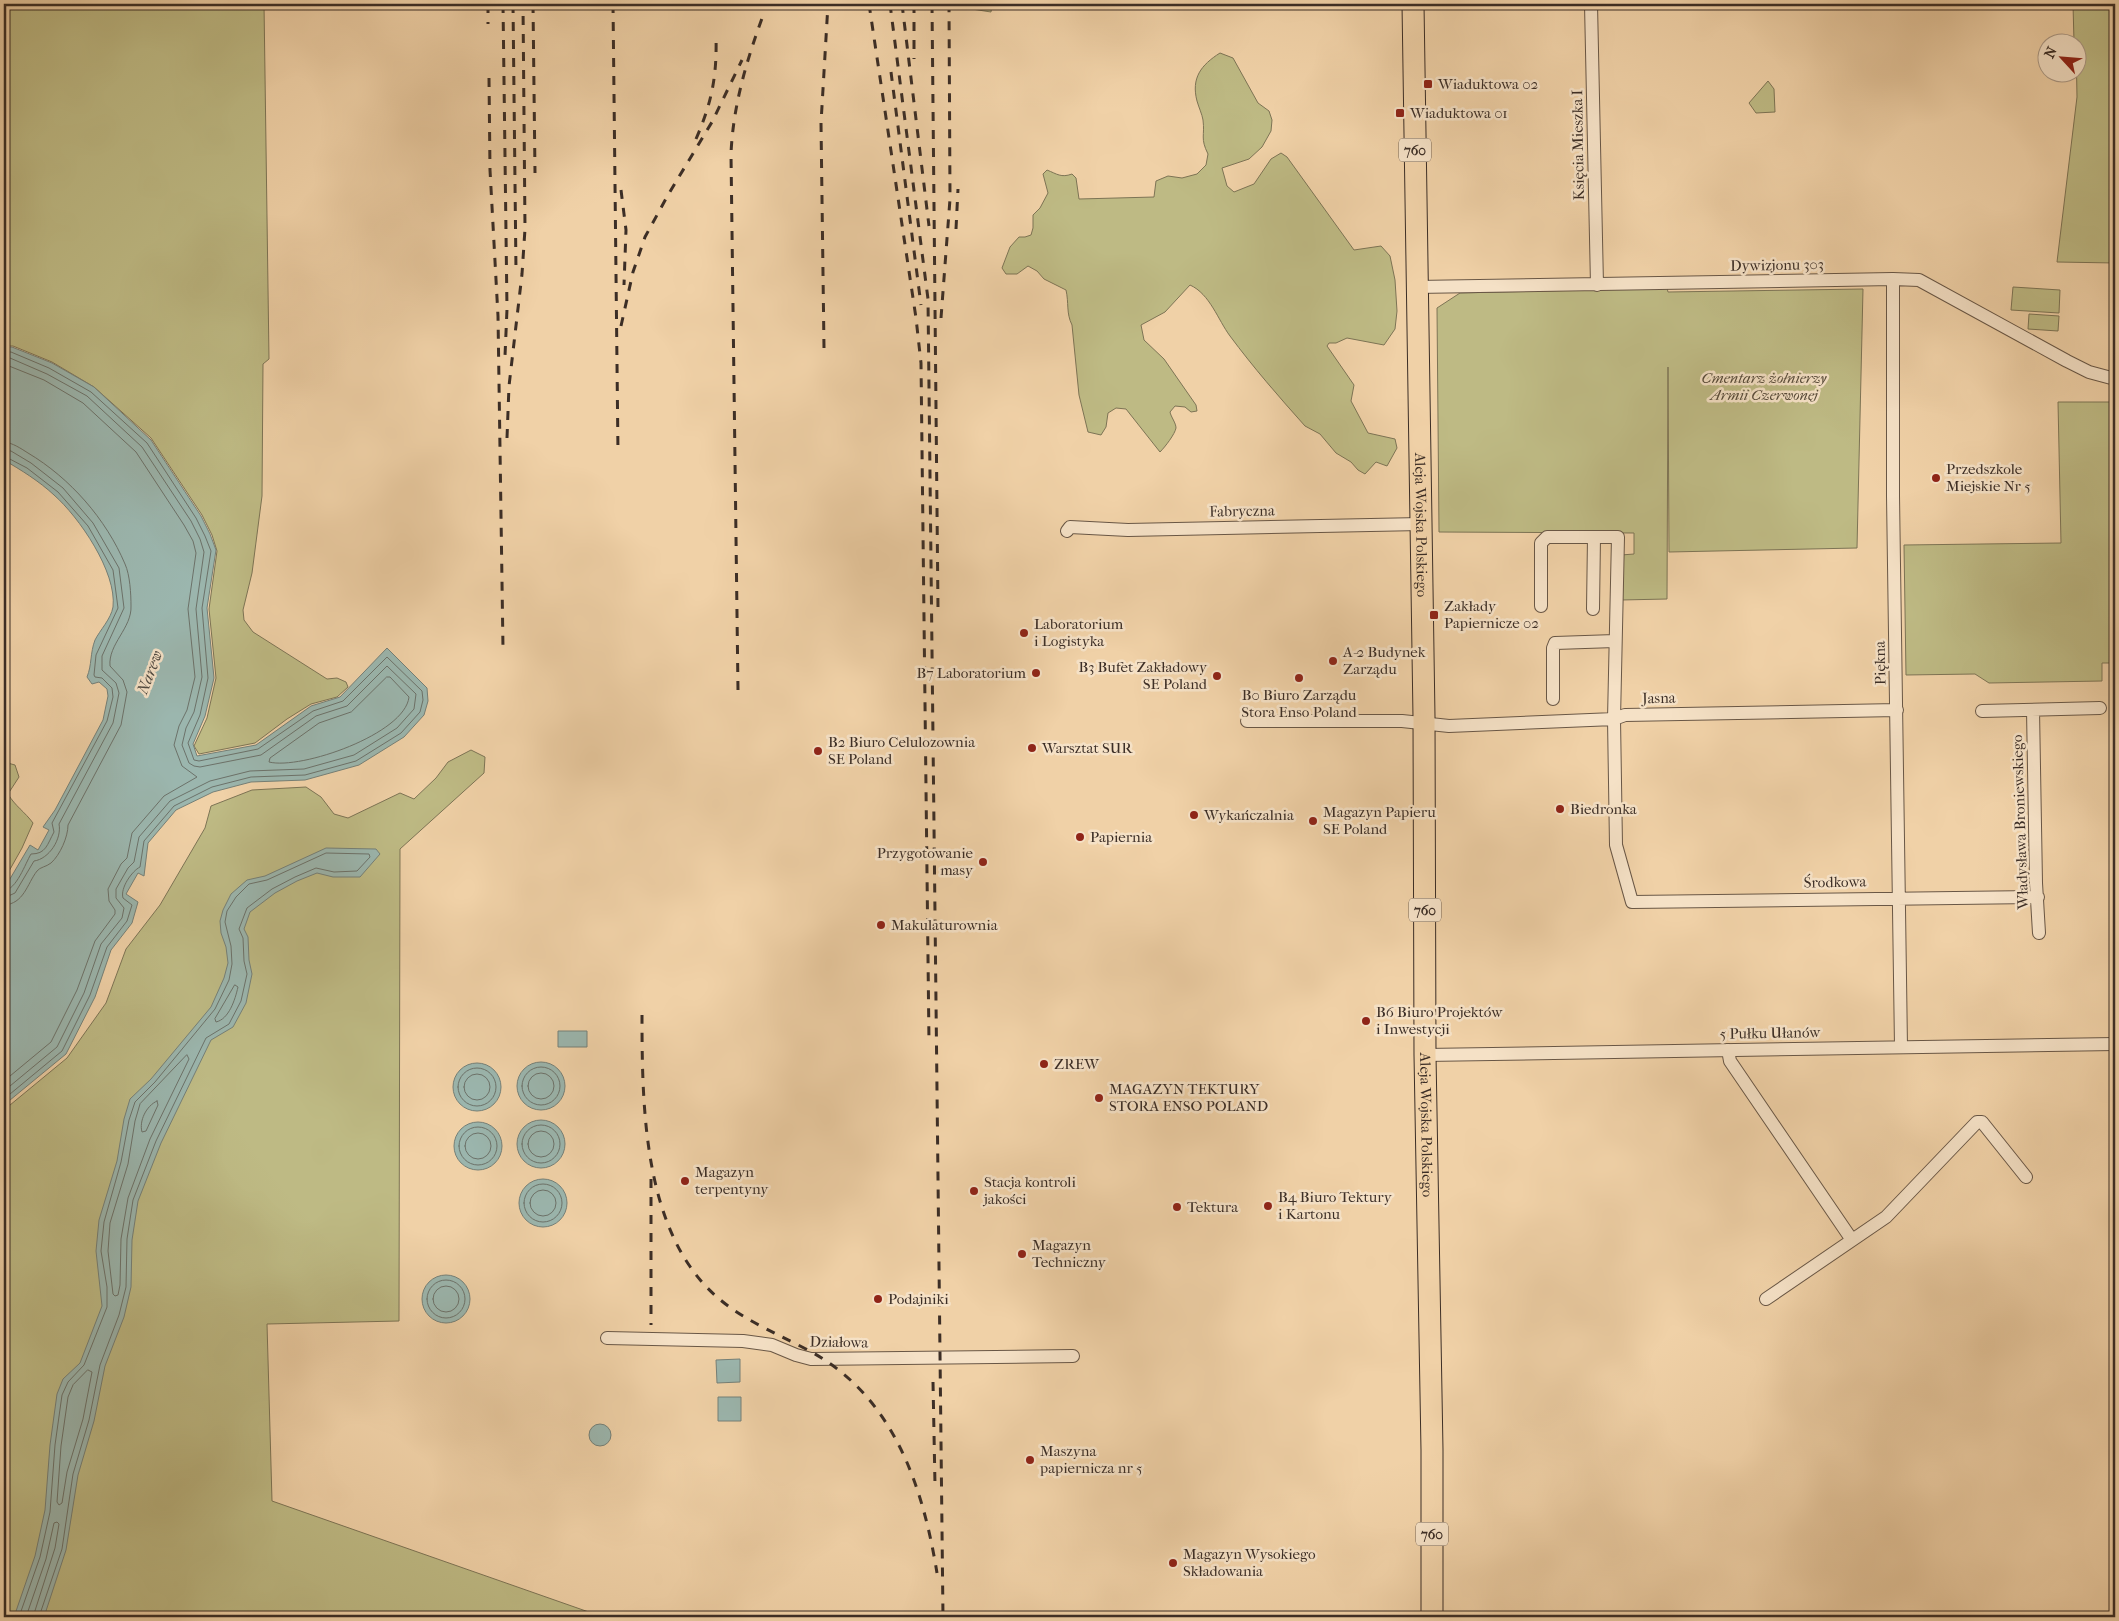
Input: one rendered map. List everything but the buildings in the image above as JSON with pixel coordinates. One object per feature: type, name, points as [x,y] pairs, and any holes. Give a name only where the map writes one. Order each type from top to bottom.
[{"type":"main road","name":"Aleja Wojska Polskiego","points":[[1413,4],[1424,724],[1425,1055],[1432,1450],[1432,1617]]},
{"type":"street","name":"Księcia Mieszka I","points":[[1591,4],[1597,285]]},
{"type":"street","name":"Piękna","points":[[1893,279],[1893,487],[1901,1047]]},
{"type":"street","name":"Dywizjonu 303","points":[[1416,286],[1919,280],[1959,304],[2088,372],[2115,379]]},
{"type":"street","name":"Fabryczna","points":[[1067,531],[1070,527],[1128,530],[1421,524]]},
{"type":"street","points":[[1541,606],[1542,540],[1547,537],[1618,537],[1614,719]]},
{"type":"street","points":[[1593,609],[1594,537]]},
{"type":"street","points":[[1552,699],[1553,648],[1556,643],[1615,641]]},
{"type":"street","points":[[1982,711],[2100,708]]},
{"type":"street","name":"Jasna","points":[[1247,721],[1375,720],[1449,726],[1614,719],[1625,714],[1897,710]]},
{"type":"street","name":"Władysława Broniewskiego","points":[[2033,710],[2036,882],[2039,933]]},
{"type":"street","name":"Środkowa","points":[[1614,719],[1616,845],[1632,902],[2038,897]]},
{"type":"street","name":"5 Pułku Ułanów","points":[[1425,1055],[2115,1044]]},
{"type":"street","points":[[1728,1050],[1730,1061],[1852,1240]]},
{"type":"street","points":[[1766,1299],[1894,1210],[1941,1158],[1979,1121],[1982,1122],[2026,1177]]},
{"type":"street","name":"Działowa","points":[[607,1338],[743,1341],[772,1345],[796,1356],[811,1359],[1073,1356]]},
{"type":"green space","points":[[4,4],[264,4],[269,359],[263,364],[262,496],[252,573],[243,610],[244,620],[253,632],[327,679],[337,678],[346,682],[348,687],[337,697],[311,704],[255,743],[199,754],[194,746],[207,718],[216,678],[209,609],[217,551],[212,535],[202,515],[151,438],[94,387],[52,362],[13,346],[4,346]]},
{"type":"green space","points":[[959,4],[992,4],[991,12],[959,7]]},
{"type":"green space","points":[[2073,4],[2115,4],[2115,263],[2057,262],[2077,97],[2077,82],[2086,82],[2086,32],[2074,32]]},
{"type":"green space","points":[[1220,53],[1233,58],[1258,103],[1269,111],[1272,120],[1271,131],[1262,147],[1249,159],[1222,168],[1227,186],[1234,192],[1254,184],[1271,159],[1281,153],[1287,157],[1354,250],[1381,246],[1390,256],[1395,280],[1397,311],[1395,329],[1384,345],[1347,338],[1336,343],[1329,343],[1327,346],[1354,385],[1351,401],[1368,433],[1395,439],[1397,448],[1387,466],[1376,462],[1365,474],[1358,470],[1351,462],[1336,453],[1320,434],[1305,426],[1239,348],[1208,301],[1197,289],[1190,285],[1165,312],[1141,325],[1144,340],[1164,359],[1196,405],[1197,411],[1191,412],[1185,407],[1175,406],[1170,412],[1176,428],[1170,440],[1160,452],[1126,409],[1116,408],[1108,413],[1106,427],[1101,435],[1088,432],[1079,395],[1072,325],[1066,290],[1044,279],[1037,271],[1028,266],[1017,274],[1006,274],[1002,268],[1010,247],[1019,237],[1031,235],[1033,215],[1040,208],[1048,193],[1043,174],[1047,170],[1062,176],[1072,174],[1076,178],[1079,199],[1154,197],[1156,181],[1168,176],[1182,178],[1197,174],[1206,165],[1208,154],[1203,140],[1203,120],[1195,93],[1195,85],[1203,67]]},
{"type":"green space","points":[[1768,81],[1774,89],[1775,112],[1756,113],[1749,103]]},
{"type":"green space","points":[[2013,287],[2060,290],[2059,313],[2011,310]]},
{"type":"green space","name":"Cmentarz żołnierzy Armii Czerwonej","points":[[1667,288],[1668,292],[1863,289],[1857,548],[1669,552],[1668,367],[1667,599],[1621,600],[1621,555],[1634,554],[1634,533],[1439,532],[1437,308],[1460,293]]},
{"type":"green space","points":[[2029,314],[2059,316],[2058,331],[2028,329]]},
{"type":"green space","points":[[2058,402],[2115,402],[2115,663],[2102,663],[2102,681],[1989,683],[1975,674],[1906,675],[1904,545],[2061,543]]},
{"type":"green space","points":[[471,750],[485,757],[484,773],[400,849],[399,1321],[267,1324],[272,1501],[603,1617],[4,1617],[4,1110],[67,1058],[106,1003],[126,949],[160,905],[205,828],[211,806],[252,790],[306,787],[321,797],[334,814],[348,818],[400,793],[414,799],[436,778],[448,762]]},
{"type":"green space","points":[[4,762],[15,765],[19,777],[8,794],[33,823],[22,848],[4,880]]},
{"type":"water","name":"Narew","points":[[4,347],[12,347],[52,363],[94,387],[151,440],[201,516],[210,534],[216,550],[207,608],[214,678],[205,716],[193,744],[197,756],[256,745],[311,706],[340,697],[387,648],[427,688],[428,701],[424,715],[404,737],[359,765],[305,780],[251,782],[213,792],[176,810],[148,843],[144,876],[138,873],[126,894],[138,902],[132,923],[111,950],[95,997],[66,1054],[4,1105],[4,889],[30,845],[38,850],[49,830],[43,827],[55,810],[103,720],[108,696],[107,689],[99,682],[92,684],[87,677],[95,640],[112,611],[113,593],[103,562],[85,531],[74,517],[42,485],[4,460]]},
{"type":"water","points":[[326,848],[376,849],[380,854],[360,877],[333,877],[317,873],[275,893],[250,912],[244,929],[248,937],[252,974],[246,1003],[233,1027],[211,1040],[161,1143],[138,1201],[132,1240],[131,1287],[124,1317],[105,1366],[94,1421],[78,1475],[66,1550],[44,1617],[14,1617],[35,1556],[45,1510],[50,1445],[57,1394],[63,1379],[80,1363],[102,1306],[96,1251],[99,1220],[117,1161],[124,1119],[130,1099],[151,1079],[211,1007],[224,978],[228,963],[220,921],[231,894],[247,880],[265,876]]},
{"type":"water","points":[[558,1031],[587,1031],[587,1047],[558,1047]]},
{"type":"water","points":[[536,1062],[546,1062],[555,1066],[561,1072],[565,1086],[561,1100],[555,1106],[546,1110],[536,1110],[527,1106],[521,1100],[517,1091],[517,1081],[521,1072],[527,1066]]},
{"type":"water","points":[[472,1063],[482,1063],[491,1067],[497,1073],[501,1087],[497,1101],[491,1107],[482,1111],[472,1111],[463,1107],[457,1101],[453,1092],[453,1082],[457,1073],[463,1067]]},
{"type":"water","points":[[536,1120],[546,1120],[555,1124],[561,1130],[565,1144],[561,1158],[555,1164],[546,1168],[536,1168],[527,1164],[521,1158],[517,1149],[517,1139],[521,1130],[527,1124]]},
{"type":"water","points":[[473,1122],[483,1122],[492,1126],[498,1132],[502,1146],[498,1160],[492,1166],[483,1170],[473,1170],[464,1166],[458,1160],[454,1151],[454,1141],[458,1132],[464,1126]]},
{"type":"water","points":[[538,1179],[548,1179],[557,1183],[563,1189],[567,1203],[563,1217],[557,1223],[548,1227],[538,1227],[529,1223],[523,1217],[519,1208],[519,1198],[523,1189],[529,1183]]},
{"type":"water","points":[[441,1275],[451,1275],[460,1279],[466,1285],[470,1299],[466,1313],[460,1319],[451,1323],[441,1323],[432,1319],[426,1313],[422,1304],[422,1294],[426,1285],[432,1279]]},
{"type":"water","points":[[740,1359],[740,1382],[717,1383],[716,1360]]},
{"type":"water","points":[[718,1397],[741,1397],[741,1421],[718,1421]]},
{"type":"water","points":[[596,1424],[604,1424],[611,1431],[611,1439],[604,1446],[596,1446],[589,1439],[589,1431]]},
{"type":"railway","points":[[488,4],[488,24]]},
{"type":"railway","points":[[503,4],[507,309],[505,356]]},
{"type":"railway","points":[[513,4],[516,271]]},
{"type":"railway","points":[[507,438],[509,386],[522,274],[525,229],[523,4]]},
{"type":"railway","points":[[533,4],[535,173]]},
{"type":"railway","points":[[613,4],[618,453]]},
{"type":"railway","points":[[824,348],[821,123],[828,4]]},
{"type":"railway","points":[[869,4],[916,318],[921,363],[929,1042]]},
{"type":"railway","points":[[890,4],[928,299],[943,1617]]},
{"type":"railway","points":[[902,4],[929,226]]},
{"type":"railway","points":[[914,4],[914,59]]},
{"type":"railway","points":[[932,4],[938,609]]},
{"type":"railway","points":[[941,318],[950,199],[949,4]]},
{"type":"railway","points":[[738,690],[731,154],[732,136],[742,82],[764,13]]},
{"type":"railway","points":[[696,139],[710,101],[716,64],[716,36]]},
{"type":"railway","points":[[621,326],[633,272],[645,237],[712,122],[742,60]]},
{"type":"railway","points":[[891,72],[921,305]]},
{"type":"railway","points":[[489,78],[490,170],[498,316],[503,648]]},
{"type":"railway","points":[[956,229],[958,189]]},
{"type":"railway","points":[[621,190],[626,230],[624,285]]},
{"type":"railway","points":[[642,1015],[643,1078],[648,1144],[662,1208],[674,1238],[689,1265],[713,1294],[740,1314],[804,1348],[834,1367],[859,1389],[880,1414],[898,1442],[911,1473],[931,1539],[937,1573]]},
{"type":"railway","points":[[651,1179],[651,1325]]},
{"type":"railway","points":[[933,1382],[935,1485]]},
{"type":"place","name":"Wiaduktowa 02","points":[[1428,84]]},
{"type":"place","name":"Wiaduktowa 01","points":[[1400,113]]},
{"type":"place","name":"Przedszkole Miejskie Nr 5","points":[[1936,478]]},
{"type":"place","name":"Zakłady Papiernicze 02","points":[[1434,615]]},
{"type":"place","name":"Laboratorium i Logistyka","points":[[1024,633]]},
{"type":"place","name":"A-2 Budynek Zarządu","points":[[1333,661]]},
{"type":"place","name":"B7 Laboratorium","points":[[1036,673]]},
{"type":"place","name":"B3 Bufet Zakładowy SE Poland","points":[[1217,676]]},
{"type":"place","name":"B0 Biuro Zarządu Stora Enso Poland","points":[[1299,678]]},
{"type":"place","name":"Warsztat SUR","points":[[1032,748]]},
{"type":"place","name":"B2 Biuro Celulozownia SE Poland","points":[[818,751]]},
{"type":"place","name":"Biedronka","points":[[1560,809]]},
{"type":"place","name":"Wykańczalnia","points":[[1194,815]]},
{"type":"place","name":"Magazyn Papieru SE Poland","points":[[1313,821]]},
{"type":"place","name":"Papiernia","points":[[1080,837]]},
{"type":"place","name":"Przygotowanie masy","points":[[983,862]]},
{"type":"place","name":"Makulaturownia","points":[[881,925]]},
{"type":"place","name":"B6 Biuro Projektów i Inwestycji","points":[[1366,1021]]},
{"type":"place","name":"ZREW","points":[[1044,1064]]},
{"type":"place","name":"MAGAZYN TEKTURY STORA ENSO POLAND","points":[[1099,1098]]},
{"type":"place","name":"Magazyn terpentyny","points":[[685,1181]]},
{"type":"place","name":"Stacja kontroli jakości","points":[[974,1191]]},
{"type":"place","name":"B4 Biuro Tektury i Kartonu","points":[[1268,1206]]},
{"type":"place","name":"Tektura","points":[[1177,1207]]},
{"type":"place","name":"Magazyn Techniczny","points":[[1022,1254]]},
{"type":"place","name":"Podajniki","points":[[878,1299]]},
{"type":"place","name":"Maszyna papiernicza nr 5","points":[[1030,1460]]},
{"type":"place","name":"Magazyn Wysokiego Składowania","points":[[1173,1563]]}]
